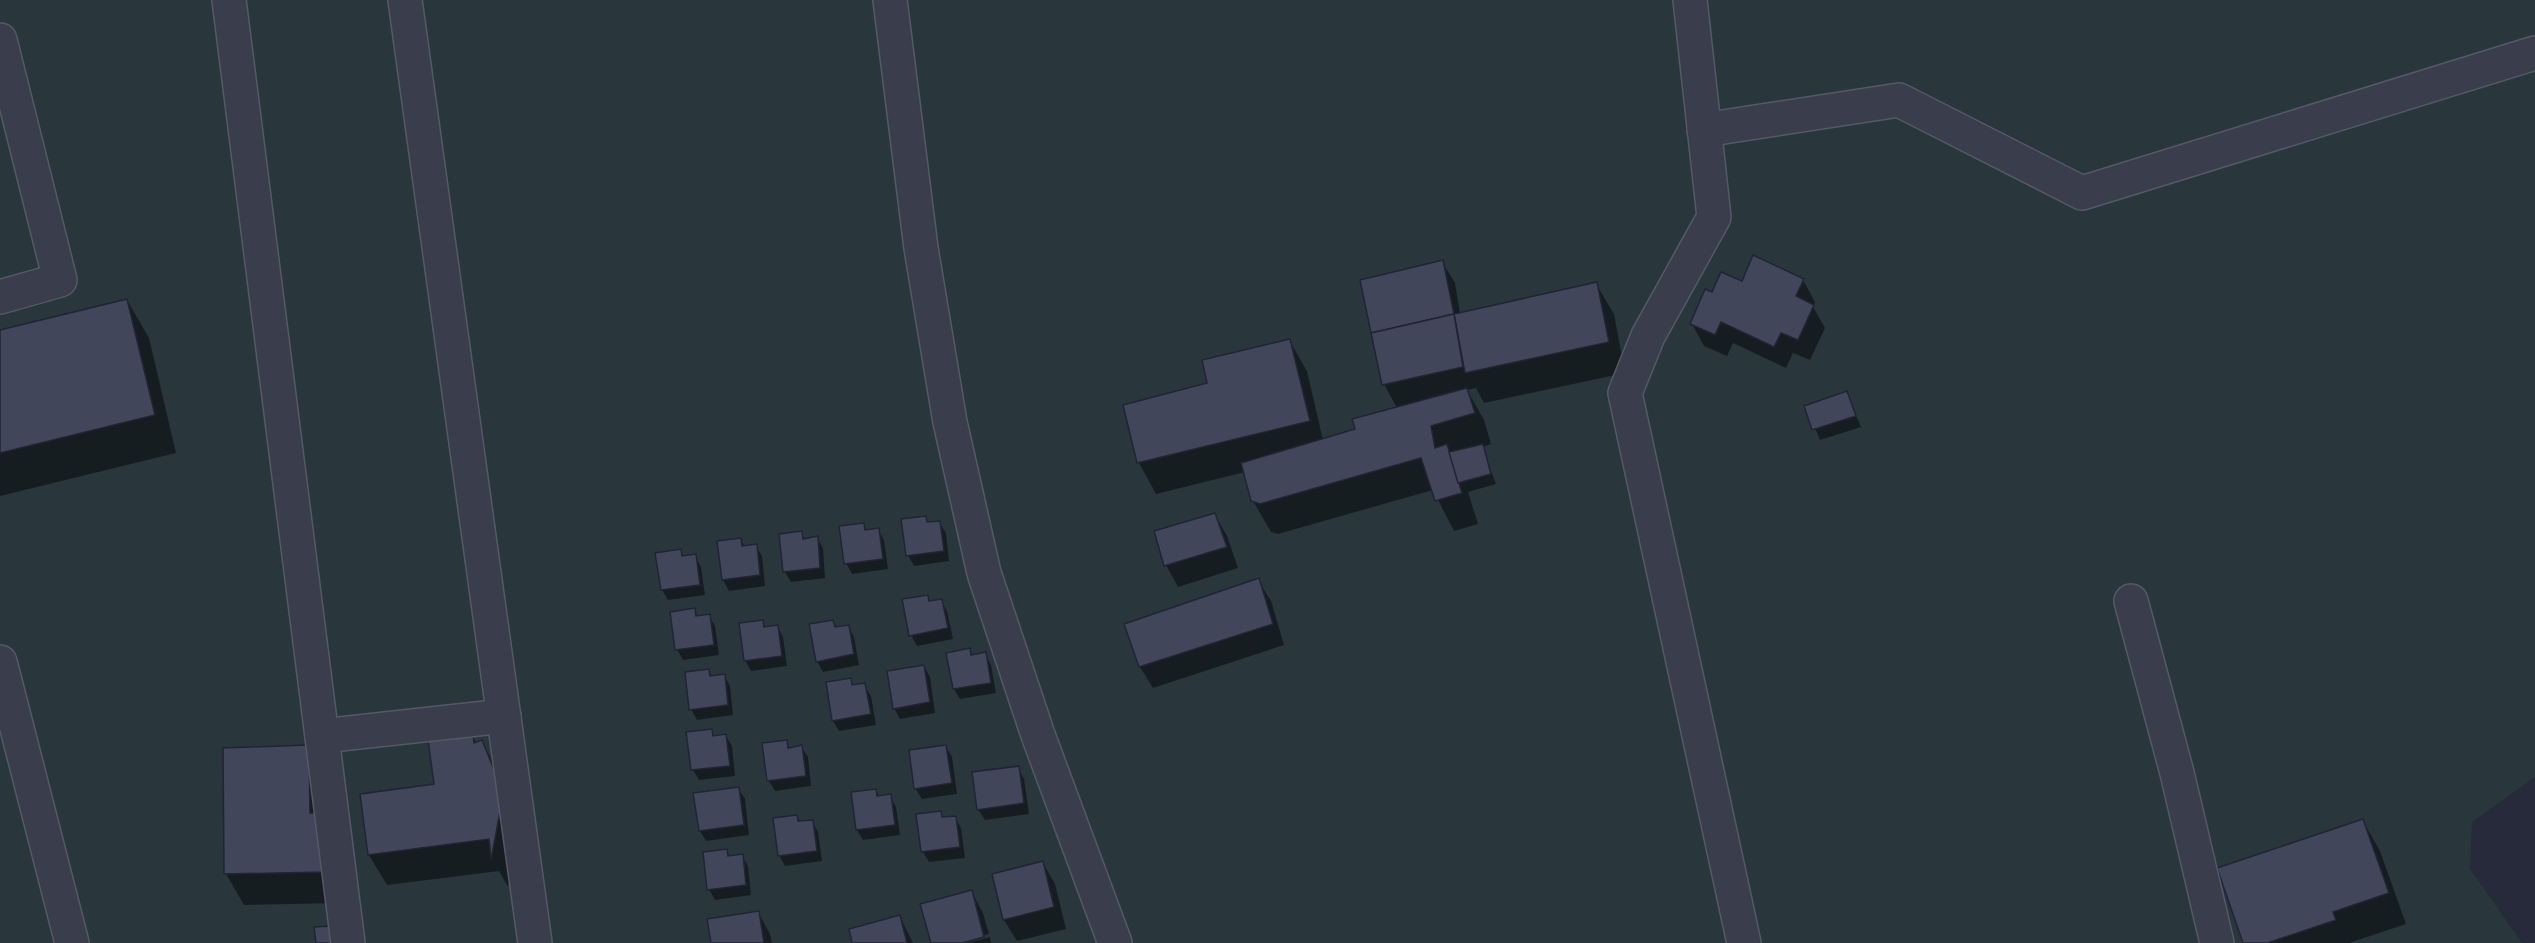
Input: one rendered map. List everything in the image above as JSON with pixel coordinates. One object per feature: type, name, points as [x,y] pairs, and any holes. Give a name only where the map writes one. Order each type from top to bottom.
[{"type":"lane","points":[[229,0],[348,943]]},
{"type":"lane","points":[[405,0],[535,943]]},
{"type":"lane","points":[[890,0],[921,248],[950,422],[984,573],[1038,735],[1115,943]]},
{"type":"lane","points":[[1690,0],[1714,217],[1648,336],[1625,393],[1744,943]]},
{"type":"lane","points":[[0,40],[60,280],[0,297]]},
{"type":"lane","points":[[1704,130],[1899,100],[2082,193],[2535,53]]},
{"type":"lane","points":[[2131,600],[2177,773],[2217,943]]},
{"type":"lane","points":[[0,662],[72,943]]},
{"type":"lane","points":[[322,736],[504,716]]},
{"type":"shaded area","points":[[0,0],[2535,0],[2535,777],[2472,822],[2470,869],[2522,943],[0,943]]},
{"type":"building","points":[[1753,255],[1804,279],[1796,296],[1814,305],[1798,340],[1781,333],[1774,347],[1721,322],[1715,335],[1690,324],[1705,289],[1712,292],[1721,272],[1742,281]]},
{"type":"building","points":[[1443,260],[1454,314],[1371,333],[1360,280]]},
{"type":"building","points":[[1597,282],[1609,342],[1465,373],[1454,314]]},
{"type":"building","points":[[127,299],[155,415],[0,453],[0,330]]},
{"type":"building","points":[[1454,314],[1463,367],[1382,385],[1371,333]]},
{"type":"building","points":[[1290,339],[1310,421],[1137,463],[1123,405],[1207,383],[1202,360]]},
{"type":"building","points":[[1467,388],[1475,413],[1431,426],[1435,448],[1447,444],[1462,493],[1435,501],[1421,458],[1260,504],[1251,501],[1241,463],[1355,429],[1352,419]]},
{"type":"building","points":[[1847,391],[1856,416],[1812,430],[1804,406]]},
{"type":"building","points":[[1483,444],[1491,474],[1458,483],[1449,452]]},
{"type":"building","points":[[1215,513],[1227,547],[1164,566],[1154,531]]},
{"type":"building","points":[[926,516],[927,522],[940,521],[944,551],[906,556],[901,519]]},
{"type":"building","points":[[864,523],[865,530],[879,528],[883,559],[844,564],[839,526]]},
{"type":"building","points":[[802,531],[803,539],[818,536],[820,568],[783,572],[779,534]]},
{"type":"building","points":[[741,538],[742,546],[757,544],[760,575],[722,580],[717,541]]},
{"type":"building","points":[[681,549],[682,556],[696,554],[700,585],[661,590],[655,553]]},
{"type":"building","points":[[1259,578],[1273,624],[1139,667],[1124,624]]},
{"type":"building","points":[[928,595],[929,601],[942,599],[948,628],[909,636],[902,599]]},
{"type":"building","points":[[695,608],[696,616],[710,614],[714,645],[675,650],[670,612]]},
{"type":"building","points":[[763,620],[764,627],[778,625],[782,656],[744,661],[739,623]]},
{"type":"building","points":[[833,620],[835,627],[849,625],[854,654],[816,662],[809,624]]},
{"type":"building","points":[[970,648],[971,655],[986,652],[991,683],[953,689],[946,653]]},
{"type":"building","points":[[924,665],[930,702],[893,709],[887,671]]},
{"type":"building","points":[[709,669],[710,676],[725,674],[728,705],[689,710],[685,672]]},
{"type":"building","points":[[851,678],[852,685],[865,683],[871,714],[832,721],[826,682]]},
{"type":"building","points":[[712,729],[713,736],[726,734],[730,766],[691,770],[686,732]]},
{"type":"building","points":[[473,735],[474,743],[482,740],[495,772],[500,812],[491,860],[489,839],[368,855],[360,794],[434,784],[428,740]]},
{"type":"building","points":[[787,740],[788,748],[802,745],[806,776],[767,781],[762,743]]},
{"type":"building","points":[[309,745],[310,813],[323,813],[324,872],[224,874],[223,748]]},
{"type":"building","points":[[946,745],[952,783],[914,789],[909,750]]},
{"type":"building","points":[[1019,766],[1024,803],[977,810],[972,772]]},
{"type":"building","points":[[739,787],[744,825],[699,831],[693,793]]},
{"type":"building","points":[[876,789],[877,796],[891,794],[895,825],[856,830],[851,792]]},
{"type":"building","points":[[941,811],[942,817],[956,816],[960,847],[921,852],[916,814]]},
{"type":"building","points":[[797,815],[798,821],[813,820],[817,851],[778,856],[773,818]]},
{"type":"building","points":[[2363,819],[2389,893],[2333,912],[2336,920],[2267,943],[2243,943],[2217,868]]},
{"type":"building","points":[[727,849],[728,856],[743,854],[746,885],[707,890],[703,852]]},
{"type":"building","points":[[1043,861],[1054,907],[1003,920],[992,874]]},
{"type":"building","points":[[972,890],[984,937],[962,943],[931,943],[920,904]]},
{"type":"building","points":[[759,911],[764,943],[711,943],[707,919]]},
{"type":"building","points":[[900,915],[907,943],[852,943],[849,929]]},
{"type":"building","points":[[332,926],[334,943],[316,943],[314,927]]}]
